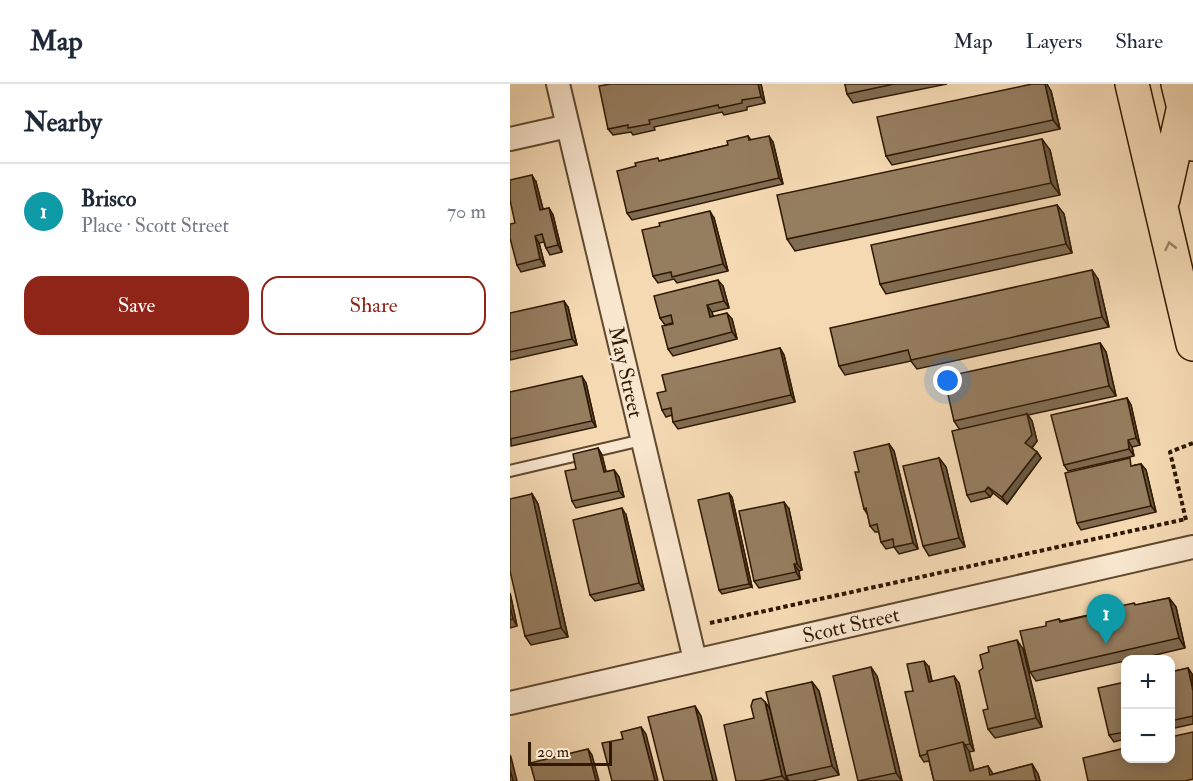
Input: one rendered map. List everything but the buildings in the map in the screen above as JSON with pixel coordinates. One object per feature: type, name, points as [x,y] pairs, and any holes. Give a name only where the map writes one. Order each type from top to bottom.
[{"type":"main road","points":[[1132,84],[1193,344]]},
{"type":"main road","points":[[1161,206],[1181,95]]},
{"type":"main road","points":[[1181,95],[1193,144]]},
{"type":"street","name":"May Street","points":[[558,84],[695,660]]},
{"type":"street","points":[[510,139],[568,126]]},
{"type":"street","name":"Scott Street","points":[[510,702],[1193,547]]},
{"type":"lane","points":[[510,471],[642,440]]},
{"type":"path","points":[[1193,442],[1170,452],[1193,547]]},
{"type":"path","points":[[723,620],[1186,519]]},
{"type":"place","name":"Brisco","points":[[1106,644]]}]
